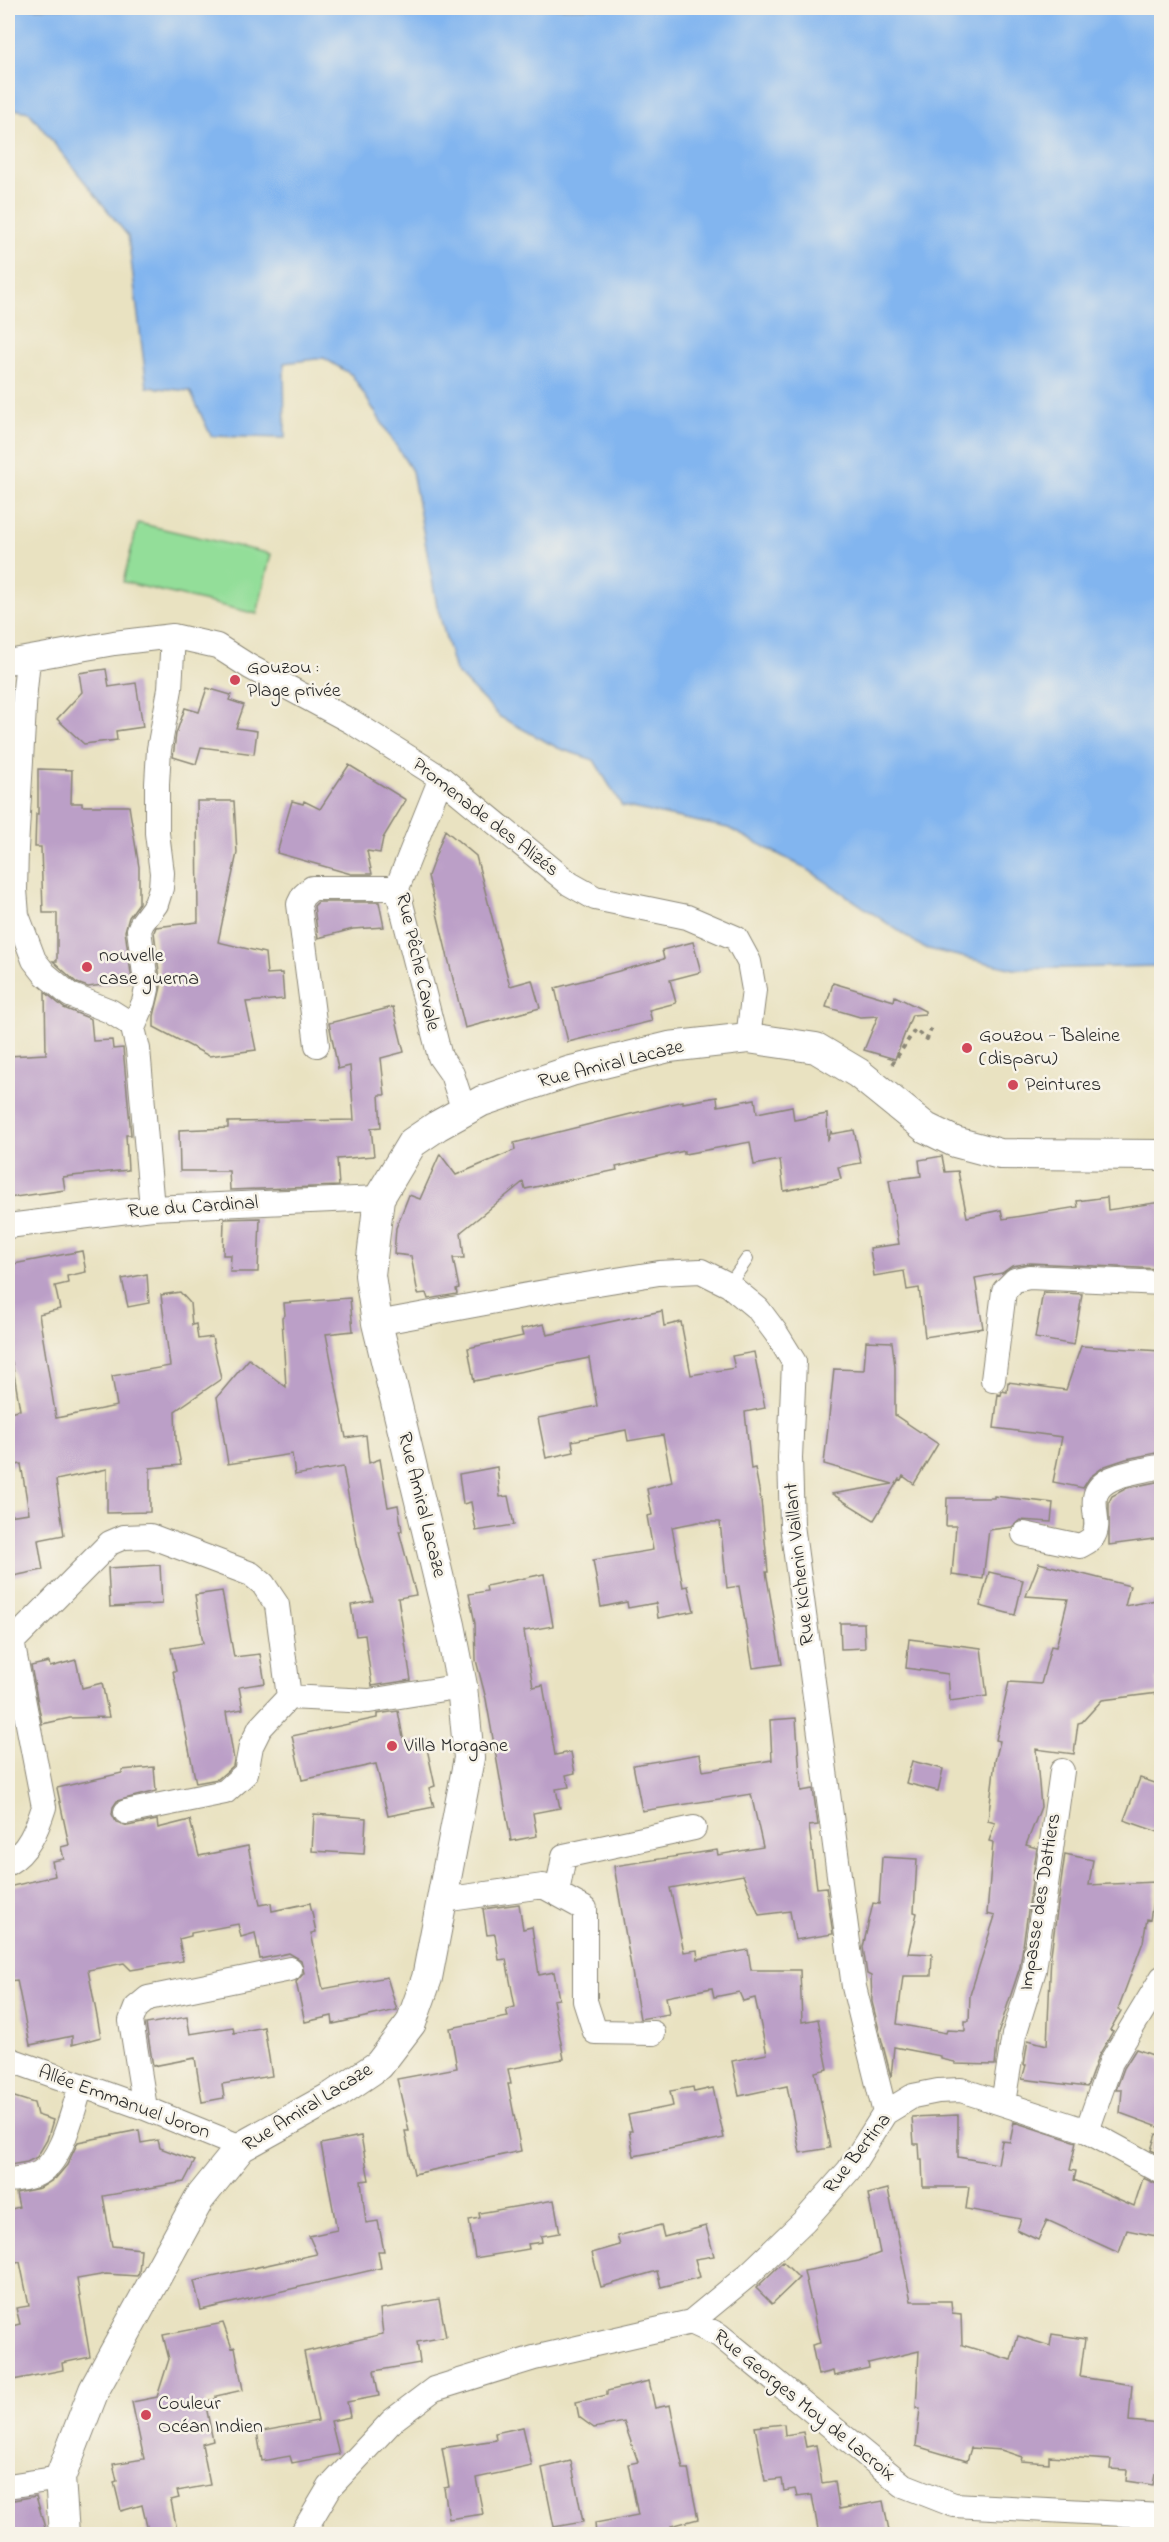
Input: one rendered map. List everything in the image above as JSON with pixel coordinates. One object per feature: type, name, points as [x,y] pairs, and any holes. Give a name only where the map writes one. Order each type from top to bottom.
[{"type":"street","name":"Promenade des Alizés","points":[[18,661],[114,643],[173,636],[217,646],[250,668],[352,722],[441,778],[578,889],[595,898],[687,917],[735,938],[749,963],[754,990],[748,1038]]},
{"type":"street","points":[[133,1028],[147,989],[140,930],[142,923],[156,904],[161,888],[162,873],[157,833],[157,784],[159,749],[170,689],[173,636]]},
{"type":"street","points":[[18,661],[24,690],[12,916],[34,960],[50,979],[69,995],[110,1011],[133,1028],[138,1049],[152,1208]]},
{"type":"street","name":"Rue Pêche Cavale","points":[[441,778],[397,888],[440,1057],[452,1074],[464,1111]]},
{"type":"street","points":[[317,1045],[299,904],[303,896],[312,888],[397,888]]},
{"type":"street","name":"Rue Amiral Lacaze","points":[[64,2535],[60,2478],[94,2390],[199,2199],[241,2147],[333,2096],[379,2065],[411,2022],[427,1978],[469,1758],[462,1686],[450,1625],[377,1323],[370,1275],[379,1198],[412,1143],[482,1101],[571,1071],[669,1047],[748,1038],[816,1048],[858,1073],[926,1128],[955,1142],[1000,1154],[1161,1155]]},
{"type":"street","name":"Rue du Cardinal","points":[[8,1226],[152,1208],[379,1198]]},
{"type":"street","name":"Rue Kichenin Vaillant","points":[[377,1323],[561,1288],[659,1273],[701,1271],[729,1285],[758,1309],[776,1333],[794,1362],[790,1458],[792,1525],[854,1987],[885,2113]]},
{"type":"street","points":[[993,1380],[1004,1291],[1015,1280],[1029,1277],[1161,1283]]},
{"type":"street","points":[[1024,1534],[1080,1546],[1092,1538],[1096,1526],[1093,1502],[1099,1488],[1111,1479],[1161,1466]]},
{"type":"street","points":[[8,1863],[23,1850],[36,1830],[44,1808],[9,1641],[110,1543],[124,1537],[150,1536],[250,1574],[263,1584],[277,1605],[289,1697]]},
{"type":"street","points":[[126,1812],[225,1792],[246,1773],[251,1746],[260,1728],[289,1697],[369,1701],[462,1686]]},
{"type":"street","name":"Impasse des Dattiers","points":[[1003,2103],[1014,2036],[1034,1970],[1062,1771]]},
{"type":"street","points":[[557,1893],[564,1856],[694,1828]]},
{"type":"street","points":[[443,1900],[543,1886],[585,1909],[585,2001],[595,2032],[653,2033]]},
{"type":"street","points":[[145,2108],[131,2021],[136,2008],[148,1998],[170,1992],[290,1970]]},
{"type":"street","points":[[1088,2131],[1111,2062],[1161,1978]]},
{"type":"street","name":"Allée Emmanuel Joron","points":[[8,2060],[145,2108],[241,2147]]},
{"type":"street","points":[[8,2180],[38,2174],[56,2156],[81,2086]]},
{"type":"street","name":"Rue Bertina","points":[[691,2322],[748,2275],[805,2220],[849,2170],[885,2113],[913,2096],[938,2091],[961,2090],[1088,2131],[1161,2172]]},
{"type":"street","name":"Rue Georges Moy de Lacroix","points":[[302,2535],[330,2487],[393,2420],[434,2389],[534,2358],[691,2322],[719,2335],[903,2485],[954,2505],[1161,2516]]},
{"type":"street","points":[[8,2486],[60,2478]]},
{"type":"lane","points":[[729,1285],[747,1259]]},
{"type":"path","points":[[876,1088],[915,1030],[927,1039],[932,1027]]},
{"type":"green space","points":[[138,523],[271,554],[257,614],[123,582]]},
{"type":"water","points":[[8,8],[1161,8],[1161,966],[1014,969],[924,948],[807,869],[728,828],[622,806],[594,760],[558,748],[500,717],[455,671],[437,606],[412,471],[352,375],[324,358],[284,363],[285,438],[211,436],[190,391],[147,387],[128,236],[29,112],[8,108]]},
{"type":"building","points":[[106,669],[109,687],[136,683],[143,727],[116,731],[117,740],[84,744],[57,719],[82,692],[79,673]]},
{"type":"building","points":[[207,688],[231,695],[229,700],[244,705],[236,728],[257,731],[254,754],[201,747],[196,764],[173,757],[176,734],[185,708],[199,712]]},
{"type":"building","points":[[349,765],[406,800],[383,838],[380,853],[367,851],[372,874],[351,874],[277,853],[292,801],[303,804],[304,801],[320,809]]},
{"type":"building","points":[[38,769],[72,770],[71,803],[82,803],[82,806],[129,806],[139,867],[139,903],[129,917],[125,931],[132,981],[88,987],[77,983],[53,961],[57,961],[57,913],[43,913],[41,847],[35,847]]},
{"type":"building","points":[[197,801],[234,801],[237,853],[218,942],[265,953],[267,974],[282,973],[284,999],[246,1002],[256,1050],[209,1056],[154,1027],[154,1016],[161,987],[154,932],[156,927],[198,922]]},
{"type":"building","points":[[445,830],[476,856],[510,986],[532,980],[540,1008],[465,1028],[428,876]]},
{"type":"building","points":[[318,902],[379,902],[384,927],[353,929],[318,938],[314,906]]},
{"type":"building","points":[[693,942],[701,972],[670,980],[676,1003],[649,1010],[652,1021],[568,1042],[555,988],[664,959],[662,950]]},
{"type":"building","points":[[833,983],[894,1001],[895,996],[925,1011],[925,1014],[912,1015],[895,1059],[864,1050],[878,1016],[860,1017],[826,1007]]},
{"type":"building","points":[[45,992],[64,1008],[91,1019],[93,1041],[112,1040],[113,1049],[123,1048],[131,1135],[126,1135],[128,1170],[63,1177],[65,1190],[8,1198],[8,1056],[46,1054]]},
{"type":"building","points":[[393,1007],[404,1052],[381,1058],[385,1095],[379,1095],[381,1127],[371,1128],[374,1156],[337,1159],[339,1186],[230,1190],[229,1171],[180,1171],[179,1130],[228,1128],[228,1122],[354,1120],[350,1066],[338,1069],[329,1023]]},
{"type":"building","points":[[717,1097],[718,1106],[755,1099],[757,1113],[792,1106],[794,1120],[827,1114],[828,1141],[831,1131],[832,1134],[854,1130],[861,1163],[838,1167],[841,1179],[784,1191],[780,1160],[754,1165],[750,1142],[684,1154],[684,1151],[616,1167],[617,1170],[525,1189],[523,1182],[461,1232],[464,1258],[453,1258],[459,1288],[456,1289],[457,1294],[428,1299],[426,1293],[418,1294],[411,1256],[394,1254],[396,1228],[409,1195],[420,1199],[440,1154],[456,1175],[515,1150],[514,1143],[683,1101],[683,1103]]},
{"type":"building","points":[[942,1156],[945,1172],[958,1171],[967,1217],[1001,1210],[1003,1219],[1078,1207],[1077,1201],[1107,1197],[1108,1210],[1161,1202],[1161,1269],[1030,1263],[1012,1266],[1002,1273],[975,1278],[983,1328],[925,1337],[919,1288],[907,1290],[904,1271],[874,1276],[870,1248],[899,1244],[889,1180],[921,1176],[919,1160]]},
{"type":"building","points":[[260,1218],[258,1272],[230,1272],[231,1255],[223,1255],[224,1219]]},
{"type":"building","points":[[82,1251],[86,1272],[67,1276],[68,1283],[55,1286],[60,1309],[39,1314],[56,1418],[117,1406],[112,1376],[170,1366],[161,1295],[180,1292],[190,1303],[192,1325],[196,1324],[198,1339],[212,1337],[221,1379],[175,1411],[176,1439],[181,1465],[150,1468],[150,1512],[107,1513],[107,1469],[56,1480],[64,1535],[38,1540],[43,1570],[8,1577],[8,1516],[29,1513],[21,1464],[8,1467],[8,1412],[20,1410],[12,1362],[8,1363],[8,1265]]},
{"type":"building","points":[[147,1274],[149,1303],[128,1307],[122,1279]]},
{"type":"building","points":[[1043,1292],[1082,1294],[1074,1345],[1035,1338]]},
{"type":"building","points":[[350,1298],[353,1331],[326,1334],[346,1438],[366,1435],[369,1463],[380,1459],[388,1507],[398,1505],[402,1531],[399,1531],[416,1595],[398,1598],[411,1680],[372,1686],[365,1635],[356,1636],[351,1605],[373,1601],[359,1554],[343,1467],[295,1475],[292,1454],[228,1464],[217,1397],[249,1359],[286,1387],[282,1318],[285,1315],[284,1303]]},
{"type":"building","points":[[662,1311],[664,1326],[681,1322],[691,1375],[735,1368],[732,1356],[754,1352],[765,1408],[745,1412],[751,1469],[755,1468],[761,1500],[768,1572],[766,1572],[782,1664],[753,1668],[739,1586],[727,1588],[720,1522],[698,1522],[672,1527],[683,1587],[688,1586],[694,1611],[658,1618],[656,1603],[628,1608],[627,1602],[601,1607],[593,1560],[653,1550],[647,1516],[652,1515],[647,1489],[672,1482],[663,1435],[628,1441],[626,1430],[572,1441],[574,1452],[546,1458],[538,1418],[597,1406],[589,1358],[474,1381],[468,1348],[523,1336],[521,1329],[544,1324],[547,1335]]},
{"type":"building","points":[[866,1341],[892,1342],[895,1367],[895,1415],[938,1444],[914,1484],[903,1476],[901,1480],[899,1479],[874,1520],[832,1494],[893,1484],[824,1464],[834,1369],[864,1370]]},
{"type":"building","points":[[1081,1346],[1161,1351],[1161,1452],[1105,1466],[1090,1477],[1083,1488],[1053,1482],[1062,1437],[994,1428],[998,1394],[1001,1395],[1002,1391],[1007,1392],[1008,1382],[1066,1390]]},
{"type":"building","points":[[497,1467],[500,1497],[508,1496],[514,1525],[476,1531],[471,1502],[463,1504],[459,1474]]},
{"type":"building","points":[[1161,1481],[1161,1538],[1109,1545],[1109,1502],[1112,1496],[1127,1488]]},
{"type":"building","points":[[994,1496],[1053,1503],[1051,1522],[1020,1520],[1012,1527],[989,1530],[983,1579],[952,1575],[956,1526],[946,1526],[947,1498],[994,1498]]},
{"type":"building","points":[[1039,1563],[1130,1586],[1125,1606],[1161,1599],[1161,1678],[1156,1679],[1158,1693],[1102,1700],[1082,1722],[1078,1723],[1074,1754],[1036,1749],[1041,1807],[1026,1845],[1037,1848],[1020,1967],[998,2034],[995,2065],[955,2064],[955,2062],[941,2059],[941,2056],[894,2047],[891,2077],[872,2002],[871,1976],[867,1974],[863,1947],[873,1903],[879,1904],[882,1857],[917,1859],[914,1912],[917,1913],[908,1953],[932,1954],[931,1976],[903,1976],[897,2024],[946,2033],[947,2030],[965,2031],[965,2021],[969,2021],[970,1995],[995,1916],[987,1914],[993,1842],[989,1841],[995,1823],[988,1821],[995,1761],[1000,1741],[996,1740],[1009,1682],[1041,1684],[1051,1646],[1056,1647],[1068,1599],[1026,1596]]},
{"type":"building","points":[[160,1565],[162,1604],[110,1607],[108,1568]]},
{"type":"building","points":[[989,1572],[1023,1580],[1015,1615],[980,1606]]},
{"type":"building","points":[[544,1574],[553,1626],[524,1631],[533,1687],[543,1685],[555,1755],[571,1752],[575,1773],[566,1775],[569,1787],[556,1789],[560,1808],[533,1813],[537,1836],[511,1841],[486,1699],[476,1660],[475,1623],[469,1594],[487,1591],[486,1586]]},
{"type":"building","points":[[222,1591],[234,1657],[260,1654],[265,1683],[239,1687],[243,1709],[226,1712],[233,1766],[218,1779],[196,1783],[173,1671],[176,1671],[171,1648],[203,1643],[195,1595]]},
{"type":"building","points":[[840,1623],[864,1623],[865,1648],[841,1649]]},
{"type":"building","points":[[909,1639],[981,1648],[987,1696],[950,1701],[948,1674],[906,1668]]},
{"type":"building","points":[[76,1660],[82,1688],[102,1683],[109,1717],[70,1718],[42,1724],[31,1666],[49,1662],[50,1667]]},
{"type":"building","points":[[398,1711],[404,1743],[425,1739],[435,1786],[429,1788],[434,1807],[388,1816],[376,1764],[302,1780],[292,1736],[377,1718],[377,1714]]},
{"type":"building","points":[[796,1718],[801,1791],[813,1789],[818,1825],[809,1826],[817,1888],[826,1887],[833,1934],[795,1940],[790,1911],[759,1915],[743,1875],[670,1888],[684,1952],[697,1950],[698,1959],[748,1950],[751,1970],[800,1970],[802,2022],[818,2019],[828,2069],[815,2072],[830,2148],[800,2153],[787,2086],[739,2096],[732,2061],[767,2054],[755,1998],[743,2001],[739,1992],[714,1997],[712,1988],[666,1997],[669,2014],[640,2019],[614,1866],[717,1850],[718,1855],[763,1847],[751,1794],[642,1811],[633,1765],[700,1754],[703,1771],[772,1760],[770,1720]]},
{"type":"building","points":[[912,1761],[943,1769],[938,1791],[906,1783]]},
{"type":"building","points":[[154,1767],[156,1791],[117,1801],[112,1814],[116,1822],[128,1826],[157,1820],[158,1828],[190,1820],[199,1856],[248,1846],[260,1905],[271,1903],[272,1911],[310,1903],[316,1932],[311,1933],[323,1989],[387,1977],[397,2010],[333,2024],[332,2016],[305,2022],[296,1982],[304,1973],[301,1960],[289,1953],[260,1959],[255,1933],[241,1937],[238,1924],[191,1933],[191,1936],[179,1939],[183,1961],[131,1970],[124,1963],[88,1970],[101,2037],[72,2045],[72,2036],[30,2045],[17,1980],[8,1981],[8,1887],[55,1876],[52,1861],[64,1859],[61,1847],[69,1845],[57,1788],[122,1773],[122,1770]]},
{"type":"building","points":[[1140,1778],[1161,1785],[1161,1833],[1124,1820]]},
{"type":"building","points":[[314,1814],[366,1818],[364,1854],[312,1851]]},
{"type":"building","points":[[1065,1854],[1093,1860],[1089,1885],[1156,1882],[1150,1920],[1147,1919],[1143,1942],[1118,2009],[1121,2011],[1110,2030],[1113,2031],[1098,2057],[1087,2087],[1022,2079],[1026,2065],[1024,2065],[1028,2040],[1047,2045],[1051,1954]]},
{"type":"building","points":[[519,1904],[523,1929],[532,1927],[539,1975],[554,1972],[559,1999],[553,2000],[564,2059],[508,2069],[511,2084],[508,2084],[521,2151],[414,2174],[405,2131],[409,2131],[397,2079],[457,2068],[450,2028],[508,2017],[506,2009],[515,2007],[506,1959],[499,1960],[495,1934],[487,1935],[483,1909]]},
{"type":"building","points":[[187,2017],[190,2034],[233,2027],[234,2033],[264,2027],[272,2076],[222,2084],[224,2098],[202,2102],[195,2058],[153,2066],[146,2024]]},
{"type":"building","points":[[1136,2049],[1161,2058],[1161,2128],[1120,2113],[1122,2090],[1116,2090],[1124,2068]]},
{"type":"building","points":[[693,2087],[694,2092],[713,2088],[724,2138],[634,2156],[628,2115],[673,2106],[670,2091]]},
{"type":"building","points":[[8,2095],[34,2103],[37,2115],[53,2120],[47,2140],[37,2157],[27,2162],[10,2165],[8,2153]]},
{"type":"building","points":[[958,2115],[958,2157],[998,2164],[1002,2141],[1010,2142],[1014,2122],[1076,2142],[1070,2170],[1076,2171],[1074,2180],[1134,2206],[1143,2178],[1161,2186],[1161,2237],[1127,2230],[1119,2253],[1047,2220],[1038,2240],[1017,2230],[1021,2219],[966,2209],[969,2187],[923,2187],[922,2160],[920,2160],[919,2144],[914,2144],[912,2117]]},
{"type":"building","points":[[139,2130],[141,2143],[158,2140],[160,2148],[195,2161],[184,2182],[103,2196],[112,2246],[141,2249],[137,2276],[106,2274],[77,2279],[90,2357],[62,2363],[63,2370],[8,2381],[8,2327],[20,2324],[16,2308],[29,2306],[20,2262],[8,2265],[8,2210],[19,2207],[16,2193],[40,2188],[56,2178],[67,2165],[78,2142]]},
{"type":"building","points":[[1156,2134],[1161,2135],[1161,2155],[1151,2150]]},
{"type":"building","points":[[361,2136],[369,2180],[361,2181],[366,2223],[378,2221],[384,2251],[378,2251],[381,2268],[201,2310],[194,2281],[317,2254],[309,2236],[337,2230],[321,2144]]},
{"type":"building","points":[[888,2189],[911,2301],[951,2301],[952,2313],[961,2314],[962,2345],[1011,2360],[1018,2336],[1050,2346],[1052,2334],[1085,2339],[1080,2377],[1132,2385],[1129,2421],[1161,2424],[1161,2475],[1155,2473],[1153,2485],[1126,2481],[1127,2470],[1110,2469],[1111,2460],[1049,2456],[1049,2463],[1021,2461],[1022,2457],[1001,2450],[971,2448],[967,2461],[916,2446],[920,2408],[916,2408],[919,2351],[868,2363],[869,2368],[834,2376],[833,2371],[818,2375],[812,2345],[820,2343],[804,2271],[859,2261],[880,2253],[868,2194]]},
{"type":"building","points":[[554,2200],[560,2233],[541,2236],[542,2242],[528,2244],[529,2249],[475,2258],[469,2220],[480,2218],[479,2213]]},
{"type":"building","points":[[661,2225],[664,2237],[706,2226],[714,2256],[695,2259],[700,2277],[661,2287],[657,2271],[601,2287],[592,2253],[620,2245],[617,2236]]},
{"type":"building","points":[[783,2262],[799,2278],[772,2304],[756,2288]]},
{"type":"building","points":[[439,2299],[446,2337],[417,2342],[420,2363],[374,2371],[379,2396],[347,2402],[350,2417],[331,2421],[339,2454],[292,2463],[290,2456],[262,2461],[257,2432],[318,2421],[304,2352],[383,2334],[380,2309]]},
{"type":"building","points":[[223,2323],[232,2348],[235,2347],[243,2390],[205,2401],[213,2441],[202,2444],[210,2485],[177,2491],[179,2498],[171,2500],[178,2535],[149,2535],[142,2505],[121,2511],[114,2482],[117,2481],[113,2464],[144,2459],[132,2402],[157,2397],[169,2359],[163,2335]]},
{"type":"building","points":[[649,2381],[655,2408],[670,2405],[683,2469],[688,2469],[698,2519],[671,2526],[672,2532],[658,2535],[596,2535],[595,2523],[638,2515],[628,2464],[638,2462],[624,2422],[594,2428],[579,2417],[576,2402],[607,2395],[607,2391]]},
{"type":"building","points":[[784,2424],[785,2435],[803,2432],[806,2447],[816,2445],[822,2483],[835,2481],[839,2509],[883,2501],[890,2535],[819,2535],[812,2495],[797,2497],[795,2489],[784,2491],[782,2479],[765,2481],[755,2427]]},
{"type":"building","points":[[523,2427],[532,2466],[476,2478],[483,2514],[449,2519],[444,2488],[449,2487],[442,2448],[496,2440],[495,2433]]},
{"type":"building","points":[[571,2461],[583,2522],[554,2527],[542,2468]]},
{"type":"building","points":[[36,2496],[47,2535],[8,2535],[8,2501]]},
{"type":"place","name":"Gouzou : Plage privée","points":[[235,680]]},
{"type":"place","name":"nouvelle case guerna","points":[[87,967]]},
{"type":"place","name":"Gouzou - Baleine (disparu)","points":[[967,1048]]},
{"type":"place","name":"Peintures","points":[[1013,1085]]},
{"type":"place","name":"Villa Morgane","points":[[392,1746]]},
{"type":"place","name":"Couleur Océan Indien","points":[[146,2415]]}]
